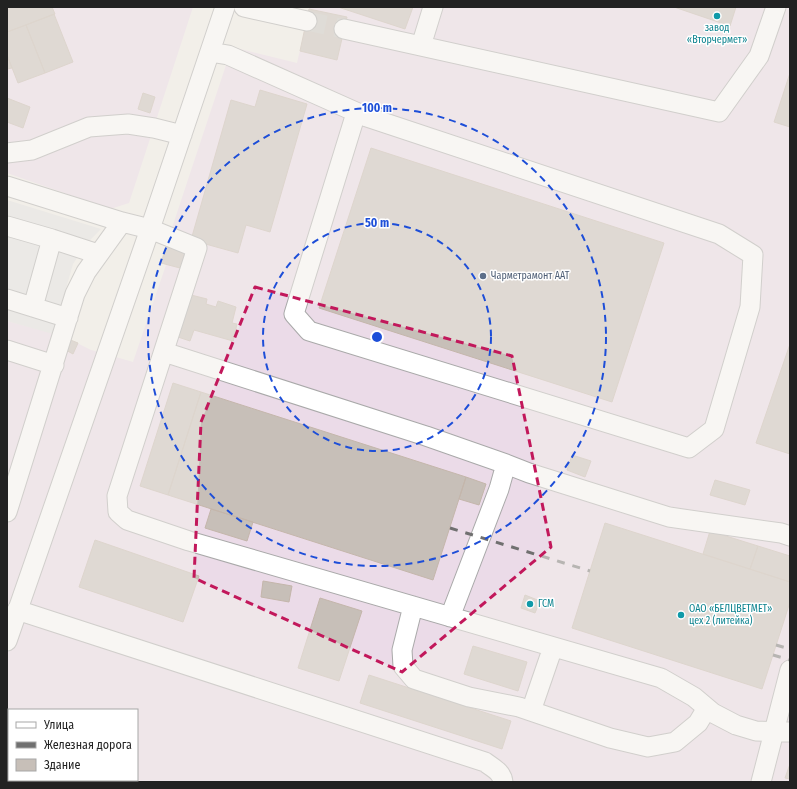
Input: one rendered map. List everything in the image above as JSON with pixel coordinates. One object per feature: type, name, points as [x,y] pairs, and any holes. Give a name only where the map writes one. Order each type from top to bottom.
[{"type":"street","points":[[7,641],[150,229],[225,7]]},
{"type":"street","points":[[244,7],[307,21]]},
{"type":"street","points":[[421,46],[433,7]]},
{"type":"street","points":[[344,29],[719,112],[759,56],[776,7]]},
{"type":"street","points":[[210,52],[228,55],[356,113],[367,118],[719,234],[753,255],[750,306],[714,429],[689,448],[309,331],[294,314],[356,113]]},
{"type":"street","points":[[7,153],[32,150],[89,127],[128,124],[154,128],[182,135]]},
{"type":"street","points":[[7,186],[122,222],[150,229],[197,248],[117,496],[118,512],[127,520],[190,541],[661,678],[694,697],[713,713],[736,725],[756,731],[782,731]]},
{"type":"street","points":[[7,512],[75,294],[86,272],[122,222]]},
{"type":"street","points":[[7,226],[98,254]]},
{"type":"street","points":[[33,307],[52,239]]},
{"type":"street","points":[[7,300],[68,318]]},
{"type":"street","points":[[7,350],[54,365]]},
{"type":"street","points":[[164,352],[426,436],[529,473],[669,517],[781,533],[790,536]]},
{"type":"street","points":[[450,617],[499,489],[506,464]]},
{"type":"street","points":[[413,606],[402,650],[403,666],[414,679],[469,697],[519,707],[610,738],[648,747],[675,742],[698,723],[707,708]]},
{"type":"street","points":[[18,610],[485,762],[498,771],[503,777],[504,782]]},
{"type":"street","points":[[531,711],[553,647]]},
{"type":"street","points":[[761,782],[782,731],[790,670]]},
{"type":"highlighted area","points":[[255,287],[512,356],[551,547],[402,672],[194,578],[201,422]]},
{"type":"shaded area","points":[[7,7],[193,7],[129,203],[110,209],[7,173]]},
{"type":"shaded area","points":[[310,7],[790,7],[790,782],[7,782],[7,321],[63,336],[91,350],[133,362],[166,265],[167,243],[232,47],[297,63]]},
{"type":"shaded area","points":[[7,200],[101,229],[87,243],[73,264],[53,334],[7,321]]},
{"type":"shaded area","points":[[8,766],[8,781],[44,781],[7,782]]},
{"type":"building","points":[[7,7],[52,7],[55,14],[7,32]]},
{"type":"building","points":[[338,7],[413,7],[405,29]]},
{"type":"building","name":"завод «Вторчермет»","points":[[674,7],[736,7],[730,26]]},
{"type":"building","points":[[309,9],[347,17],[337,60],[300,51]]},
{"type":"building","points":[[54,14],[73,62],[45,73],[26,25]]},
{"type":"building","points":[[26,25],[45,73],[18,83],[7,55],[7,32]]},
{"type":"building","points":[[7,55],[12,68],[7,69]]},
{"type":"building","points":[[790,73],[790,127],[774,122]]},
{"type":"building","points":[[260,90],[307,104],[270,232],[246,225],[238,253],[191,240],[231,100],[255,107]]},
{"type":"building","points":[[143,93],[155,97],[150,113],[138,109]]},
{"type":"building","points":[[7,98],[30,107],[23,128],[7,122]]},
{"type":"building","points":[[371,148],[664,243],[612,402],[319,308]]},
{"type":"building","points":[[167,243],[186,249],[180,268],[161,263]]},
{"type":"building","points":[[191,295],[207,299],[206,304],[216,307],[218,301],[236,307],[232,323],[237,324],[233,341],[194,330],[190,341],[178,337]]},
{"type":"building","points":[[68,339],[78,343],[73,354],[64,349]]},
{"type":"building","points":[[790,344],[790,454],[756,443]]},
{"type":"building","points":[[173,383],[201,392],[168,495],[140,486]]},
{"type":"building","points":[[201,392],[466,477],[433,580],[168,495]]},
{"type":"building","points":[[572,455],[591,461],[585,477],[567,470]]},
{"type":"building","points":[[466,477],[486,484],[479,505],[459,499]]},
{"type":"building","points":[[715,480],[750,490],[745,505],[710,495]]},
{"type":"building","points":[[211,509],[253,522],[247,541],[205,528]]},
{"type":"building","name":"ОАО «БЕЛЦВЕТМЕТ» цех 2 (литейка)","points":[[605,523],[790,582],[790,602],[762,689],[572,628]]},
{"type":"building","points":[[710,531],[758,546],[750,569],[703,554]]},
{"type":"building","points":[[95,540],[199,576],[183,622],[79,587]]},
{"type":"building","points":[[758,546],[790,556],[790,582],[750,569]]},
{"type":"building","points":[[263,581],[292,586],[289,602],[261,597]]},
{"type":"building","name":"ГСМ","points":[[525,595],[540,601],[535,613],[521,608]]},
{"type":"building","points":[[320,598],[362,611],[339,681],[298,668]]},
{"type":"building","points":[[473,646],[527,662],[518,691],[464,674]]},
{"type":"building","points":[[369,675],[511,721],[502,749],[360,703]]},
{"type":"building","points":[[790,764],[790,779],[785,778]]},
{"type":"building","points":[[137,781],[140,782],[61,782]]},
{"type":"tunnel","points":[[307,21],[344,29]]},
{"type":"railway","points":[[450,528],[590,571]]},
{"type":"railway","points":[[776,645],[790,649]]},
{"type":"railway","points":[[773,655],[790,660]]},
{"type":"place","name":"завод «Вторчермет»","points":[[717,16]]},
{"type":"place","name":"Чарметрамонт ААТ","points":[[483,276]]},
{"type":"place","name":"ГСМ","points":[[530,604]]},
{"type":"place","name":"ОАО «БЕЛЦВЕТМЕТ» цех 2 (литейка)","points":[[681,615]]}]
